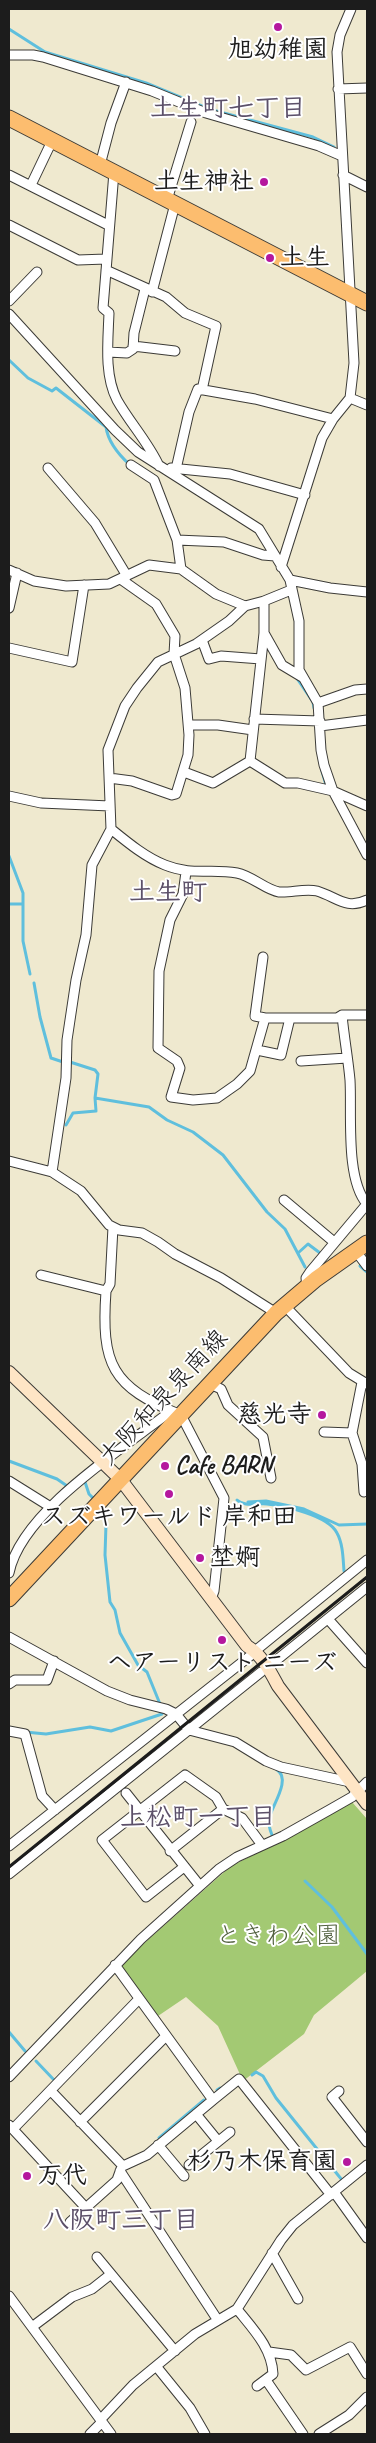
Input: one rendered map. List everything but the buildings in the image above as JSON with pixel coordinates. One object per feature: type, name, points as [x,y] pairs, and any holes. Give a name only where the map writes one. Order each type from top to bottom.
[{"type":"main road","points":[[9,118],[367,303]]},
{"type":"main road","name":"大阪和泉泉南線","points":[[9,1599],[120,1480],[176,1413],[210,1384],[280,1309],[307,1286],[361,1247]]},
{"type":"street","points":[[281,567],[322,438],[332,419],[350,398],[354,362],[348,293],[337,52],[340,35],[351,9]]},
{"type":"street","points":[[9,55],[33,54],[126,82],[206,113],[319,146],[342,156]]},
{"type":"street","points":[[100,165],[111,123],[126,82]]},
{"type":"street","points":[[338,89],[367,88]]},
{"type":"street","points":[[108,352],[127,353],[133,349],[134,333],[148,290],[191,122]]},
{"type":"street","points":[[31,185],[52,141]]},
{"type":"street","points":[[114,172],[108,225],[103,308],[109,313],[108,352],[111,383],[117,400],[159,466],[230,474],[305,495]]},
{"type":"street","points":[[9,175],[108,225]]},
{"type":"street","points":[[343,175],[367,187]]},
{"type":"street","points":[[9,225],[78,260],[106,259]]},
{"type":"street","points":[[106,270],[166,297],[185,313],[216,326],[202,390]]},
{"type":"street","points":[[9,302],[37,272]]},
{"type":"street","points":[[9,314],[115,430],[138,452],[259,529],[290,580],[299,621],[299,670],[318,703],[320,750],[333,791],[367,855]]},
{"type":"street","points":[[133,346],[175,351]]},
{"type":"street","points":[[176,469],[189,412],[198,389],[255,398],[332,419]]},
{"type":"street","points":[[350,398],[367,405]]},
{"type":"street","points":[[131,465],[151,476],[177,540],[181,569]]},
{"type":"street","points":[[151,476],[159,466]]},
{"type":"street","points":[[48,468],[95,523],[125,578],[156,604],[175,636],[174,654],[184,688],[189,725],[188,755],[176,794],[172,795],[132,781],[109,778]]},
{"type":"street","points":[[177,540],[224,542],[263,555],[275,556]]},
{"type":"street","points":[[9,608],[13,571],[34,581],[66,586],[84,586],[109,584],[125,578],[149,564],[181,569],[216,594],[244,606]]},
{"type":"street","points":[[290,580],[330,588],[367,592]]},
{"type":"street","points":[[9,648],[72,662],[84,586]]},
{"type":"street","points":[[52,1172],[66,1078],[68,1040],[76,980],[86,936],[92,865],[111,829],[108,750],[125,706],[158,662],[202,640],[229,621],[244,606],[264,601],[291,590]]},
{"type":"street","points":[[250,761],[264,632],[264,601]]},
{"type":"street","points":[[264,632],[282,665],[302,678]]},
{"type":"street","points":[[202,640],[209,659],[221,656],[260,659]]},
{"type":"street","points":[[318,703],[355,690],[367,689]]},
{"type":"street","points":[[254,719],[320,724],[367,720]]},
{"type":"street","points":[[189,725],[218,725],[253,730]]},
{"type":"street","points":[[184,772],[213,783],[250,761]]},
{"type":"street","points":[[250,761],[285,783],[298,783],[333,791],[367,806]]},
{"type":"street","points":[[9,796],[41,803],[110,806]]},
{"type":"street","points":[[111,829],[133,847],[163,864],[186,872],[236,873],[252,878],[277,892],[315,891],[348,904],[357,905],[367,900]]},
{"type":"street","points":[[186,872],[182,894],[170,920],[158,971],[158,1048],[177,1061],[180,1068],[171,1098],[193,1100],[217,1098],[237,1084],[250,1071],[265,1018]]},
{"type":"street","points":[[263,957],[255,1016],[265,1018],[337,1018],[342,1015],[367,1015]]},
{"type":"street","points":[[307,1286],[306,1278],[367,1204],[362,1198],[352,1156],[350,1092],[342,1015]]},
{"type":"street","points":[[257,1050],[280,1054],[290,1018]]},
{"type":"street","points":[[301,1061],[347,1058]]},
{"type":"street","points":[[9,1162],[52,1172],[81,1191],[113,1227],[119,1230],[142,1233],[175,1254],[280,1309],[349,1373],[365,1383],[363,1405],[352,1433],[362,1464],[364,1492]]},
{"type":"street","points":[[284,1200],[334,1242]]},
{"type":"street","points":[[113,1227],[110,1284],[106,1291],[104,1325],[106,1345],[115,1373],[137,1394],[150,1403],[176,1413],[224,1498],[215,1581],[211,1599]]},
{"type":"street","points":[[361,1247],[367,1266]]},
{"type":"street","points":[[42,1275],[106,1291]]},
{"type":"street","points":[[9,1372],[120,1480],[367,1804]]},
{"type":"street","points":[[210,1384],[221,1389],[228,1405],[263,1437],[271,1478]]},
{"type":"street","points":[[9,1572],[10,1557],[49,1506],[103,1463],[176,1413]]},
{"type":"street","points":[[324,1432],[352,1433]]},
{"type":"street","points":[[9,1481],[49,1506]]},
{"type":"street","points":[[9,1846],[367,1560]]},
{"type":"street","points":[[9,1874],[367,1587]]},
{"type":"street","points":[[328,1619],[367,1663]]},
{"type":"street","points":[[9,1637],[107,1691],[130,1700],[166,1709],[176,1714],[189,1730],[235,1742],[266,1761],[281,1767],[354,1787]]},
{"type":"street","points":[[9,1684],[15,1680],[47,1680],[54,1661]]},
{"type":"street","points":[[9,1731],[25,1734],[42,1796],[55,1810]]},
{"type":"street","points":[[184,1866],[146,1897],[102,1840],[185,1775],[216,1797],[223,1810],[242,1818],[262,1845]]},
{"type":"street","points":[[9,2077],[114,1965],[225,1865],[306,1823],[354,1787],[367,1782]]},
{"type":"street","points":[[126,1793],[170,1851],[200,1886]]},
{"type":"street","points":[[170,1851],[223,1810]]},
{"type":"street","points":[[114,1965],[213,2100]]},
{"type":"street","points":[[86,2208],[11,2127],[52,2090],[139,1999]]},
{"type":"street","points":[[80,2122],[166,2036]]},
{"type":"street","points":[[70,2222],[117,2180],[121,2169],[147,2155],[239,2079],[367,2238]]},
{"type":"street","points":[[52,2090],[121,2169],[217,2319]]},
{"type":"street","points":[[340,2091],[332,2097],[367,2142]]},
{"type":"street","points":[[196,2114],[218,2141]]},
{"type":"street","points":[[192,2160],[230,2132]]},
{"type":"street","points":[[158,2145],[172,2168],[184,2176]]},
{"type":"street","points":[[90,2434],[133,2385],[217,2319],[237,2310],[272,2253],[293,2225],[367,2165]]},
{"type":"street","points":[[272,2253],[298,2299]]},
{"type":"street","points":[[97,2258],[175,2351]]},
{"type":"street","points":[[32,2327],[72,2297],[92,2288],[111,2274]]},
{"type":"street","points":[[9,2296],[111,2434]]},
{"type":"street","points":[[237,2310],[269,2352],[273,2374],[257,2386]]},
{"type":"street","points":[[269,2352],[291,2355],[306,2370],[350,2347],[367,2374]]},
{"type":"street","points":[[156,2366],[190,2408],[205,2434]]},
{"type":"street","points":[[266,2380],[303,2434]]},
{"type":"street","points":[[319,2434],[349,2416],[367,2397]]},
{"type":"green space","name":"ときわ公園","points":[[352,1802],[367,1819],[367,1971],[314,2015],[304,2034],[243,2081],[218,2026],[186,1997],[158,2016],[122,1968],[123,1962],[231,1866],[290,1837]]},
{"type":"waterway","points":[[9,29],[45,52],[146,83],[209,109],[313,137],[334,147]]},
{"type":"waterway","points":[[9,360],[28,378],[52,391],[56,388],[106,427],[109,438],[115,448],[130,465]]},
{"type":"waterway","points":[[296,677],[313,702],[314,708]]},
{"type":"waterway","points":[[322,771],[326,785]]},
{"type":"waterway","points":[[9,856],[23,893],[23,941],[30,974]]},
{"type":"waterway","points":[[9,904],[23,904]]},
{"type":"waterway","points":[[34,983],[40,1017],[51,1058],[63,1062]]},
{"type":"waterway","points":[[70,1062],[95,1070],[98,1074],[95,1098],[149,1107],[167,1120],[193,1132],[223,1155],[267,1212],[285,1229],[305,1267]]},
{"type":"waterway","points":[[66,1125],[73,1113],[96,1111],[95,1098]]},
{"type":"waterway","points":[[298,1253],[308,1244],[320,1253]]},
{"type":"waterway","points":[[360,1266],[367,1272]]},
{"type":"waterway","points":[[9,1461],[57,1479],[70,1488]]},
{"type":"waterway","points":[[85,1482],[89,1494],[94,1499]]},
{"type":"waterway","points":[[237,1500],[247,1504],[267,1504],[295,1509],[325,1521],[339,1537],[344,1571]]},
{"type":"waterway","points":[[248,1502],[266,1501],[304,1509],[339,1525],[367,1524]]},
{"type":"waterway","points":[[102,1507],[106,1524],[105,1555],[110,1602],[115,1610],[120,1633],[138,1665],[147,1672],[160,1704]]},
{"type":"waterway","points":[[25,1732],[46,1734],[90,1727],[111,1731],[162,1714]]},
{"type":"waterway","points":[[272,1835],[269,1819],[282,1786],[281,1774],[277,1770]]},
{"type":"waterway","points":[[305,1881],[332,1907],[367,1954]]},
{"type":"waterway","points":[[9,2032],[25,2051]]},
{"type":"waterway","points":[[36,2061],[55,2081]]},
{"type":"waterway","points":[[252,2075],[256,2072],[263,2076],[276,2098],[342,2180]]},
{"type":"waterway","points":[[159,2138],[204,2100]]},
{"type":"railway","points":[[9,1867],[367,1577]]},
{"type":"place","name":"旭幼稚園","points":[[278,27]]},
{"type":"place","name":"土生神社","points":[[264,182]]},
{"type":"place","name":"土生","points":[[270,258]]},
{"type":"place","name":"慈光寺","points":[[322,1415]]},
{"type":"place","name":"Cafe BARN","points":[[165,1466]]},
{"type":"place","name":"スズキワールド 岸和田","points":[[169,1494]]},
{"type":"place","name":"埜婀","points":[[200,1558]]},
{"type":"place","name":"ヘアーリスト ニーズ","points":[[222,1640]]},
{"type":"place","name":"杉乃木保育園","points":[[347,2162]]},
{"type":"place","name":"万代","points":[[27,2176]]},
{"type":"district","name":"土生町七丁目","points":[[228,109]]},
{"type":"district","name":"土生町","points":[[168,893]]},
{"type":"district","name":"上松町一丁目","points":[[198,1818]]},
{"type":"district","name":"八阪町三丁目","points":[[121,2221]]}]
